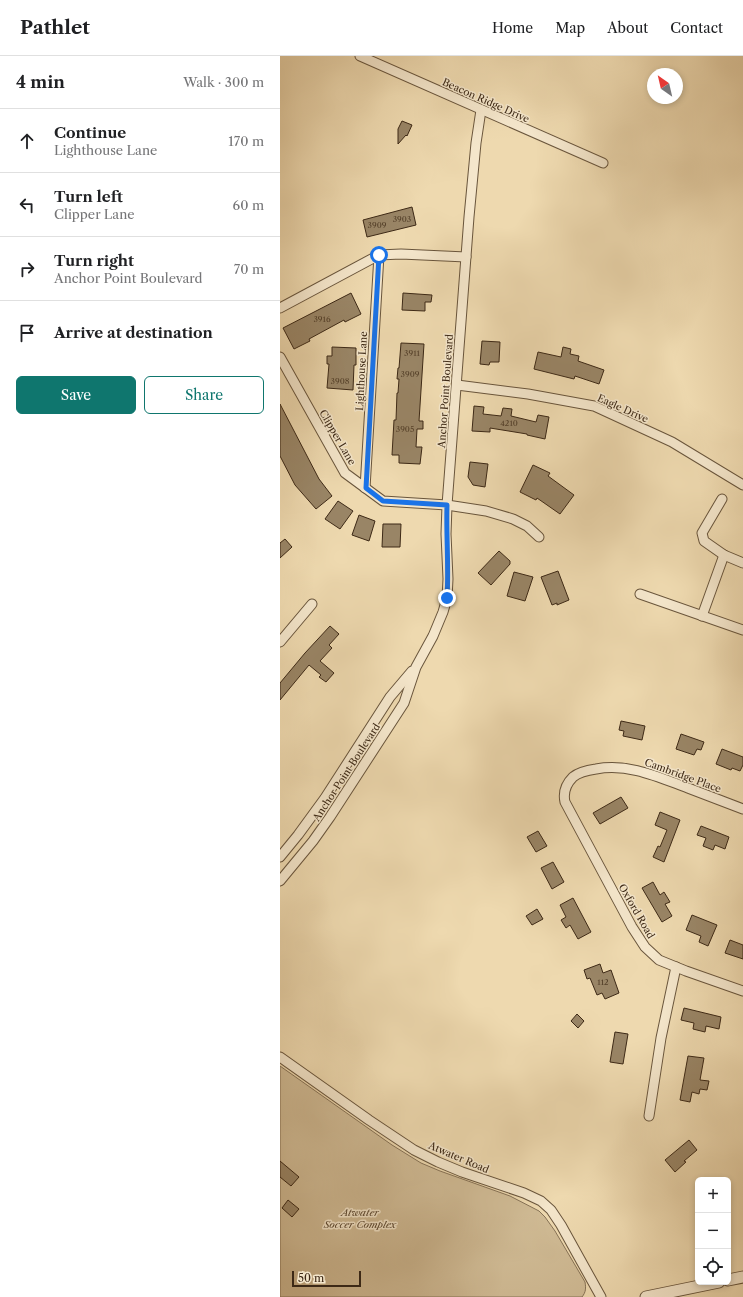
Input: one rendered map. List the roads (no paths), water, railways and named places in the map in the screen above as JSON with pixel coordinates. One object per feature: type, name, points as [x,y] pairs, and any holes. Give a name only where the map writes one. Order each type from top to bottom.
[{"type":"street","name":"Beacon Ridge Drive","points":[[360,56],[603,163]]},
{"type":"street","name":"Anchor Point Boulevard","points":[[280,880],[313,841],[404,703],[416,667],[433,636],[447,598],[447,505],[466,257],[476,150],[482,110]]},
{"type":"street","points":[[280,308],[379,255],[401,254],[466,257]]},
{"type":"street","name":"Lighthouse Lane","points":[[366,488],[379,255]]},
{"type":"street","name":"Clipper Lane","points":[[280,357],[345,473],[383,501],[447,505],[486,510],[513,519],[527,526],[539,537]]},
{"type":"street","name":"Eagle Drive","points":[[457,384],[528,394],[594,406],[672,442],[743,485]]},
{"type":"street","points":[[722,499],[702,532],[704,541],[724,555],[743,563]]},
{"type":"street","points":[[702,616],[724,555]]},
{"type":"street","points":[[640,594],[743,630]]},
{"type":"street","points":[[280,642],[312,604]]},
{"type":"street","name":"Anchor Point Boulevard","points":[[280,857],[321,805],[390,697],[416,667]]},
{"type":"street","name":"Cambridge Place","points":[[591,770],[607,767],[618,767],[641,771],[743,809]]},
{"type":"street","name":"Oxford Road","points":[[591,770],[578,774],[569,782],[565,788],[564,797],[632,927],[645,948],[660,960],[743,991]]},
{"type":"street","points":[[649,1116],[661,1038],[676,967]]},
{"type":"street","name":"Atwater Road","points":[[280,1056],[368,1120],[414,1150],[462,1172],[524,1193],[541,1201],[551,1210],[561,1225],[601,1297]]},
{"type":"street","points":[[731,1280],[743,1277]]},
{"type":"street","points":[[646,1297],[706,1285]]},
{"type":"park label","name":"Atwater Soccer Complex","points":[[360,1218]]}]
